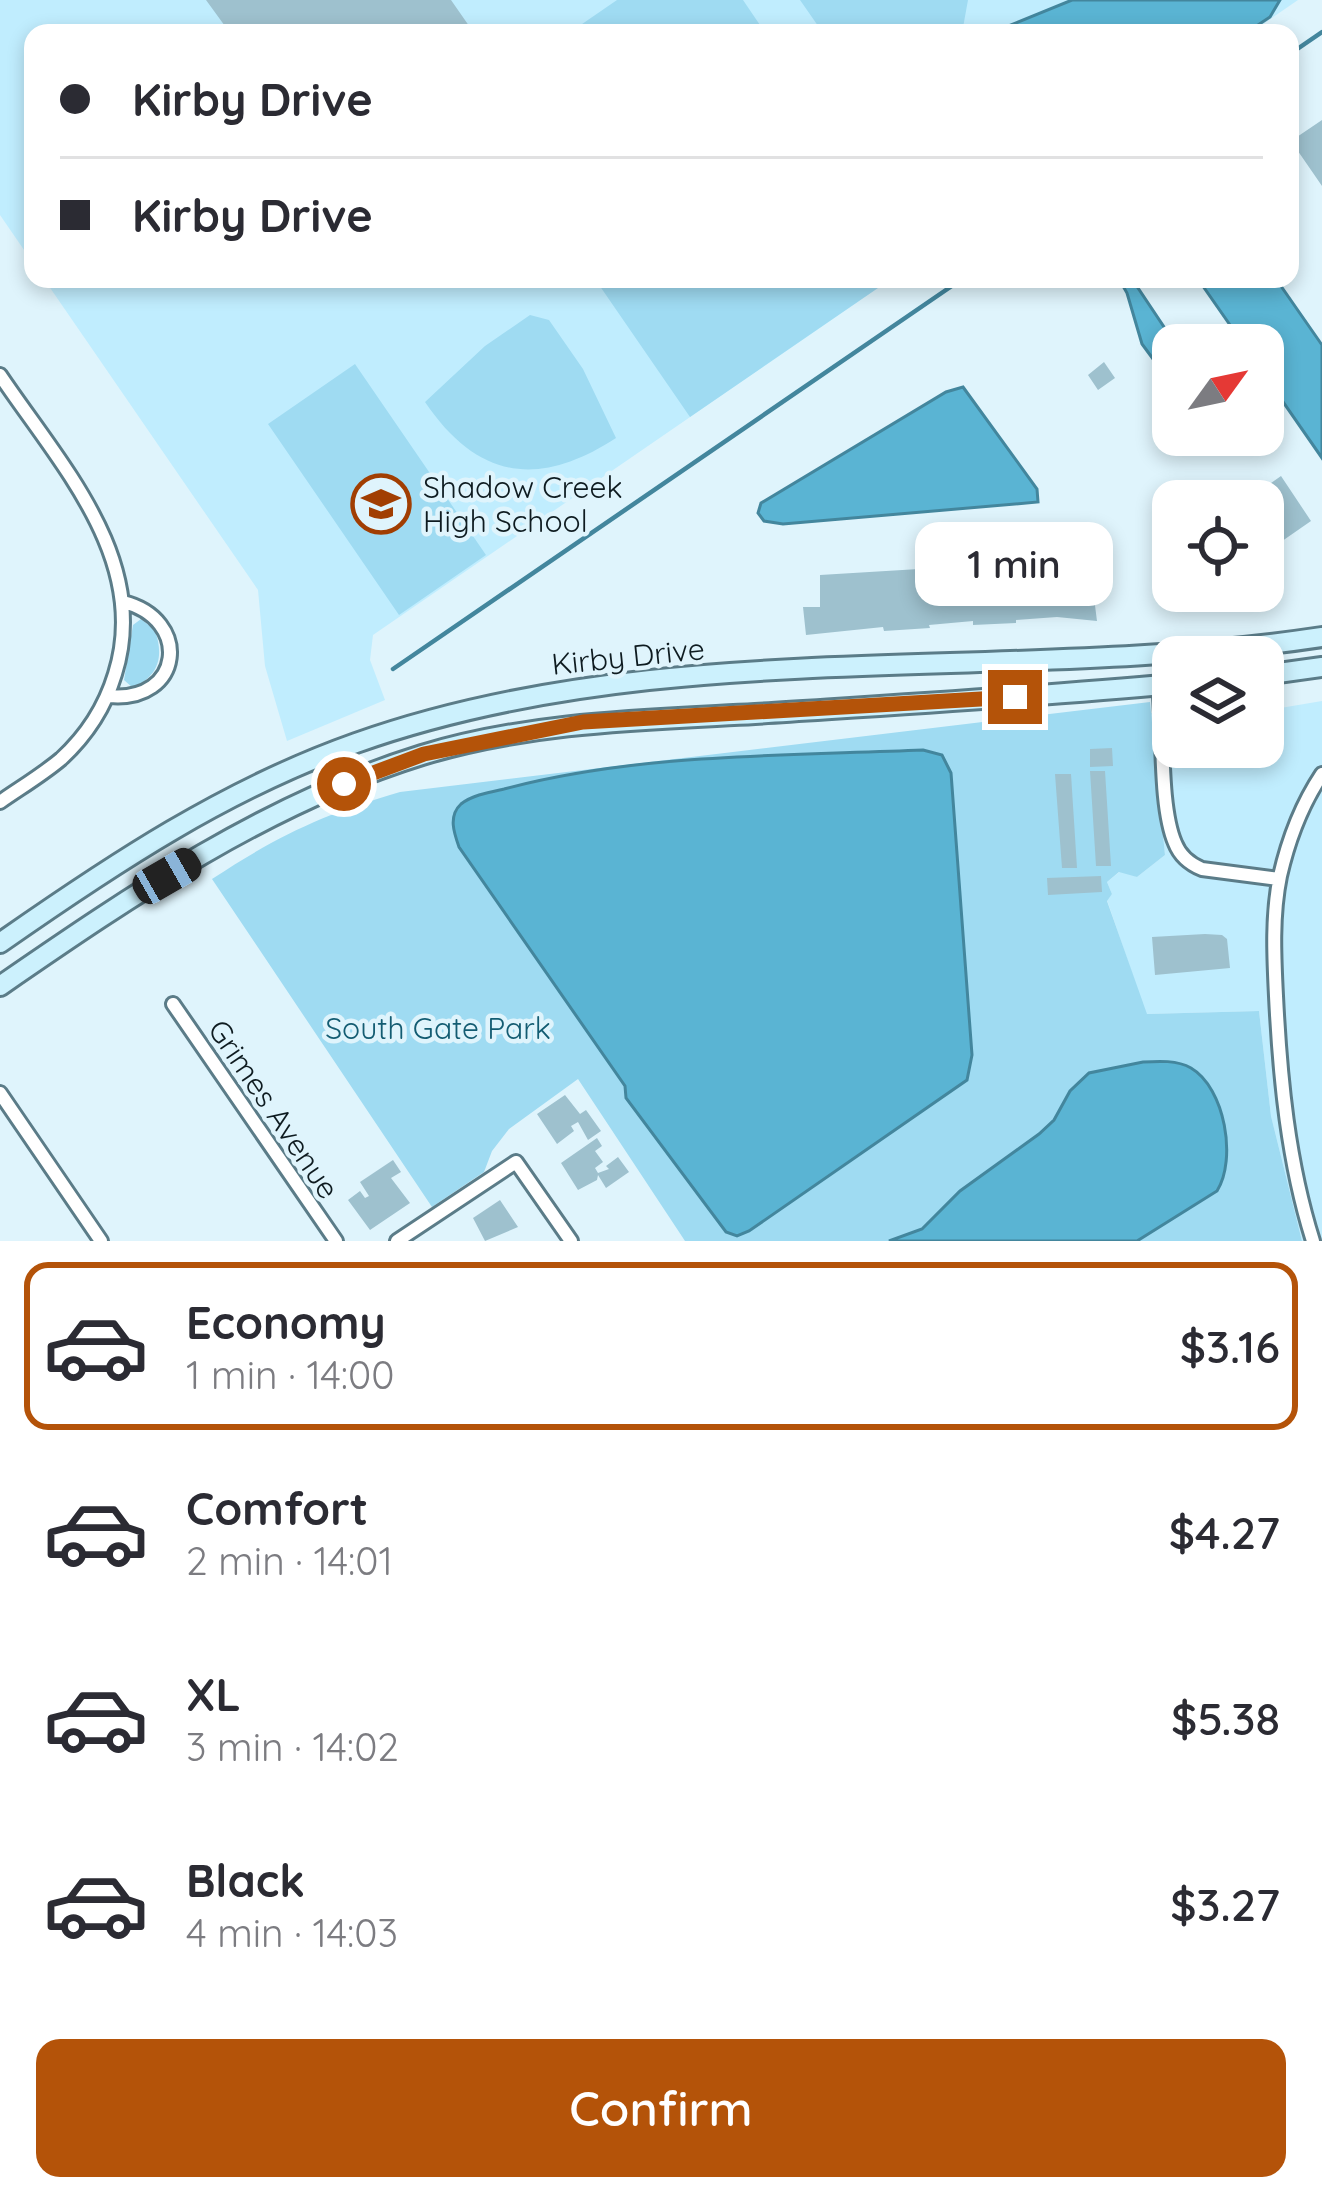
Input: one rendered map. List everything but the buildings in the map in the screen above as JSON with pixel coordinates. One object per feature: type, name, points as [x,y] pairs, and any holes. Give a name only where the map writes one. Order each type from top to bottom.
[{"type":"main road","name":"Kirby Drive","points":[[1284,641],[1322,637]]},
{"type":"main road","name":"Kirby Drive","points":[[0,943],[185,820],[277,774],[357,742],[472,708],[600,685],[1152,654]]},
{"type":"main road","points":[[1284,673],[1322,668]]},
{"type":"main road","name":"Kirby Drive","points":[[0,986],[126,900],[290,805],[424,754],[583,722],[1152,686]]},
{"type":"main road","points":[[357,742],[368,776]]},
{"type":"street","points":[[0,375],[103,532],[123,602],[123,644],[109,696],[62,758],[0,802]]},
{"type":"street","points":[[109,696],[148,692],[162,679],[170,662],[166,634],[158,620],[123,602]]},
{"type":"street","points":[[1168,768],[1169,820],[1175,844],[1191,865],[1279,879]]},
{"type":"street","points":[[1313,1241],[1282,1092],[1274,957],[1279,879],[1298,822],[1322,774]]},
{"type":"street","name":"Grimes Avenue","points":[[173,1004],[336,1241]]},
{"type":"street","points":[[0,1093],[101,1241]]},
{"type":"street","points":[[0,1120],[13,1112]]},
{"type":"street","points":[[397,1241],[516,1162],[571,1241]]},
{"type":"shaded area","points":[[0,0],[1298,0],[1263,24],[24,24],[24,250],[0,215]]},
{"type":"shaded area","points":[[1072,0],[1280,0],[1260,24],[1013,24]]},
{"type":"shaded area","name":"Shadow Creek High School","points":[[50,288],[878,288],[373,635],[370,660],[385,700],[287,741],[265,666],[258,590]]},
{"type":"shaded area","points":[[1124,288],[1138,288],[1162,324],[1152,324],[1152,358],[1142,344]]},
{"type":"shaded area","points":[[1204,288],[1282,288],[1322,345],[1322,458],[1284,403],[1284,324],[1229,324]]},
{"type":"shaded area","points":[[963,387],[1037,489],[1038,502],[783,524],[764,521],[758,513],[761,503],[946,392]]},
{"type":"shaded area","points":[[1322,701],[1322,1241],[1302,1241],[1271,1116],[1259,1011],[1146,1014],[1107,900],[1112,894],[1107,882],[1122,870],[1137,877],[1165,855],[1156,768],[1284,768],[1284,707]]},
{"type":"shaded area","points":[[923,750],[942,755],[951,773],[972,1055],[967,1080],[749,1231],[737,1236],[726,1232],[626,1098],[625,1086],[459,847],[454,814],[461,804],[481,794],[607,769],[712,758]]},
{"type":"shaded area","points":[[1143,1062],[1186,1065],[1212,1091],[1227,1143],[1217,1191],[1137,1241],[889,1241],[922,1229],[960,1191],[1039,1134],[1089,1073]]},
{"type":"green space","points":[[617,0],[743,0],[759,24],[582,24]]},
{"type":"green space","points":[[800,0],[968,0],[964,24],[817,24]]},
{"type":"green space","points":[[601,288],[878,288],[690,417]]},
{"type":"green space","points":[[530,315],[549,320],[583,369],[616,438],[588,454],[536,469],[488,461],[466,448],[425,402],[485,346]]},
{"type":"green space","points":[[355,364],[486,555],[399,615],[268,424]]},
{"type":"green space","points":[[141,619],[155,630],[159,657],[149,677],[133,688],[124,680],[133,625]]},
{"type":"green space","name":"South Gate Park","points":[[1150,702],[1152,768],[1156,768],[1165,855],[1137,877],[1119,872],[1107,882],[1112,894],[1107,901],[1147,1014],[1259,1011],[1271,1116],[1302,1241],[685,1241],[578,1079],[509,1129],[492,1151],[484,1172],[432,1207],[212,879],[303,827],[400,792]]},
{"type":"waterway","points":[[1299,48],[1322,32]]},
{"type":"waterway","points":[[393,669],[949,288]]},
{"type":"place","name":"Shadow Creek High School","points":[[381,504]]},
{"type":"route","points":[[344,784],[424,754],[583,722],[1015,697]]}]
